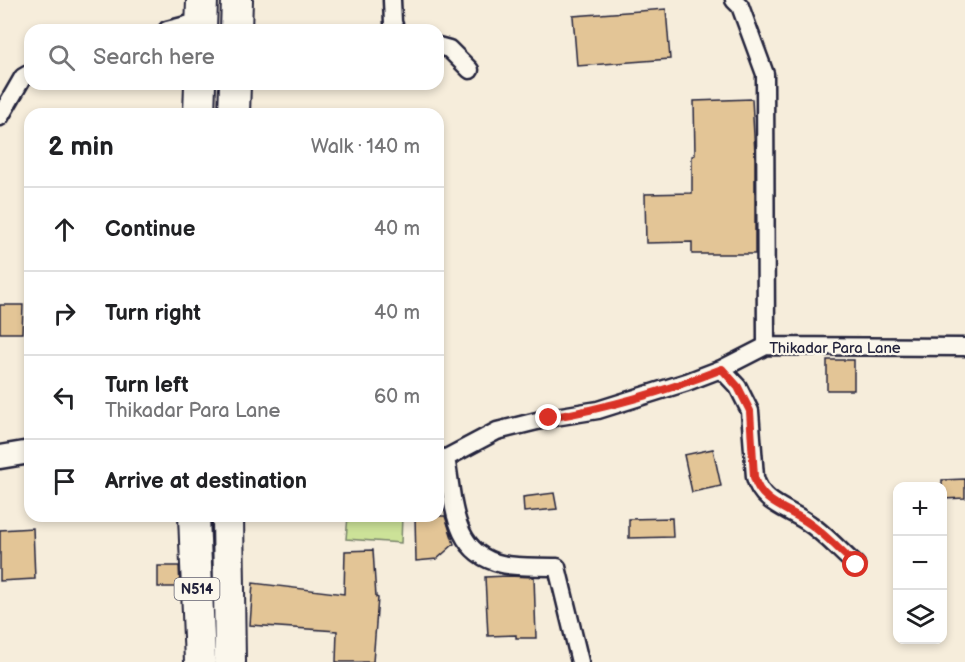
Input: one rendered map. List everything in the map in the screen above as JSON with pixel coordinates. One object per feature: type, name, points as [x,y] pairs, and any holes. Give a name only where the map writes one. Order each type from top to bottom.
[{"type":"highway","points":[[236,24],[237,0]]},
{"type":"highway","points":[[199,108],[200,90]]},
{"type":"highway","points":[[234,108],[235,90]]},
{"type":"highway","name":"N514","points":[[194,522],[200,662]]},
{"type":"highway","name":"N514","points":[[228,522],[230,662]]},
{"type":"street","points":[[392,0],[393,24]]},
{"type":"street","points":[[734,0],[740,6],[765,74],[766,346]]},
{"type":"street","points":[[183,24],[202,17]]},
{"type":"street","points":[[444,48],[449,49],[470,70]]},
{"type":"street","points":[[0,117],[24,76]]},
{"type":"street","name":"Thikadar Para Lane","points":[[444,457],[497,431],[549,418],[598,410],[687,382],[722,369],[766,346],[965,347]]},
{"type":"street","points":[[722,369],[738,387],[750,411],[754,477],[757,488],[764,496],[811,524],[856,565]]},
{"type":"street","points":[[0,457],[24,453]]},
{"type":"street","points":[[444,466],[460,533],[474,553],[501,564],[557,567],[580,662]]},
{"type":"green space","points":[[347,522],[402,522],[401,543],[346,539]]},
{"type":"building","points":[[666,9],[670,59],[577,66],[573,16]]},
{"type":"building","points":[[752,99],[755,154],[755,254],[692,254],[692,242],[646,243],[645,194],[692,193],[692,156],[695,155],[694,101]]},
{"type":"building","points":[[0,305],[23,305],[22,333],[0,333]]},
{"type":"building","points":[[827,360],[854,360],[854,390],[827,390]]},
{"type":"building","points":[[713,449],[721,486],[692,492],[684,455]]},
{"type":"building","points":[[965,479],[965,498],[947,499],[947,482],[942,482],[942,480]]},
{"type":"building","points":[[554,493],[557,509],[524,512],[523,497]]},
{"type":"building","points":[[445,516],[454,544],[437,559],[416,561],[415,522],[444,522]]},
{"type":"building","points":[[672,518],[673,537],[629,538],[629,519]]},
{"type":"building","points":[[33,528],[35,579],[0,581],[0,530]]},
{"type":"building","points":[[373,550],[376,597],[378,598],[373,662],[336,662],[337,631],[250,625],[253,583],[344,594],[345,551]]},
{"type":"building","points":[[158,566],[179,566],[180,587],[158,587]]},
{"type":"building","points":[[485,577],[534,577],[536,638],[516,638],[516,635],[488,636]]},
{"type":"route","points":[[549,418],[598,410],[722,369],[738,387],[750,411],[754,477],[757,488],[764,496],[811,524],[856,565]]}]
